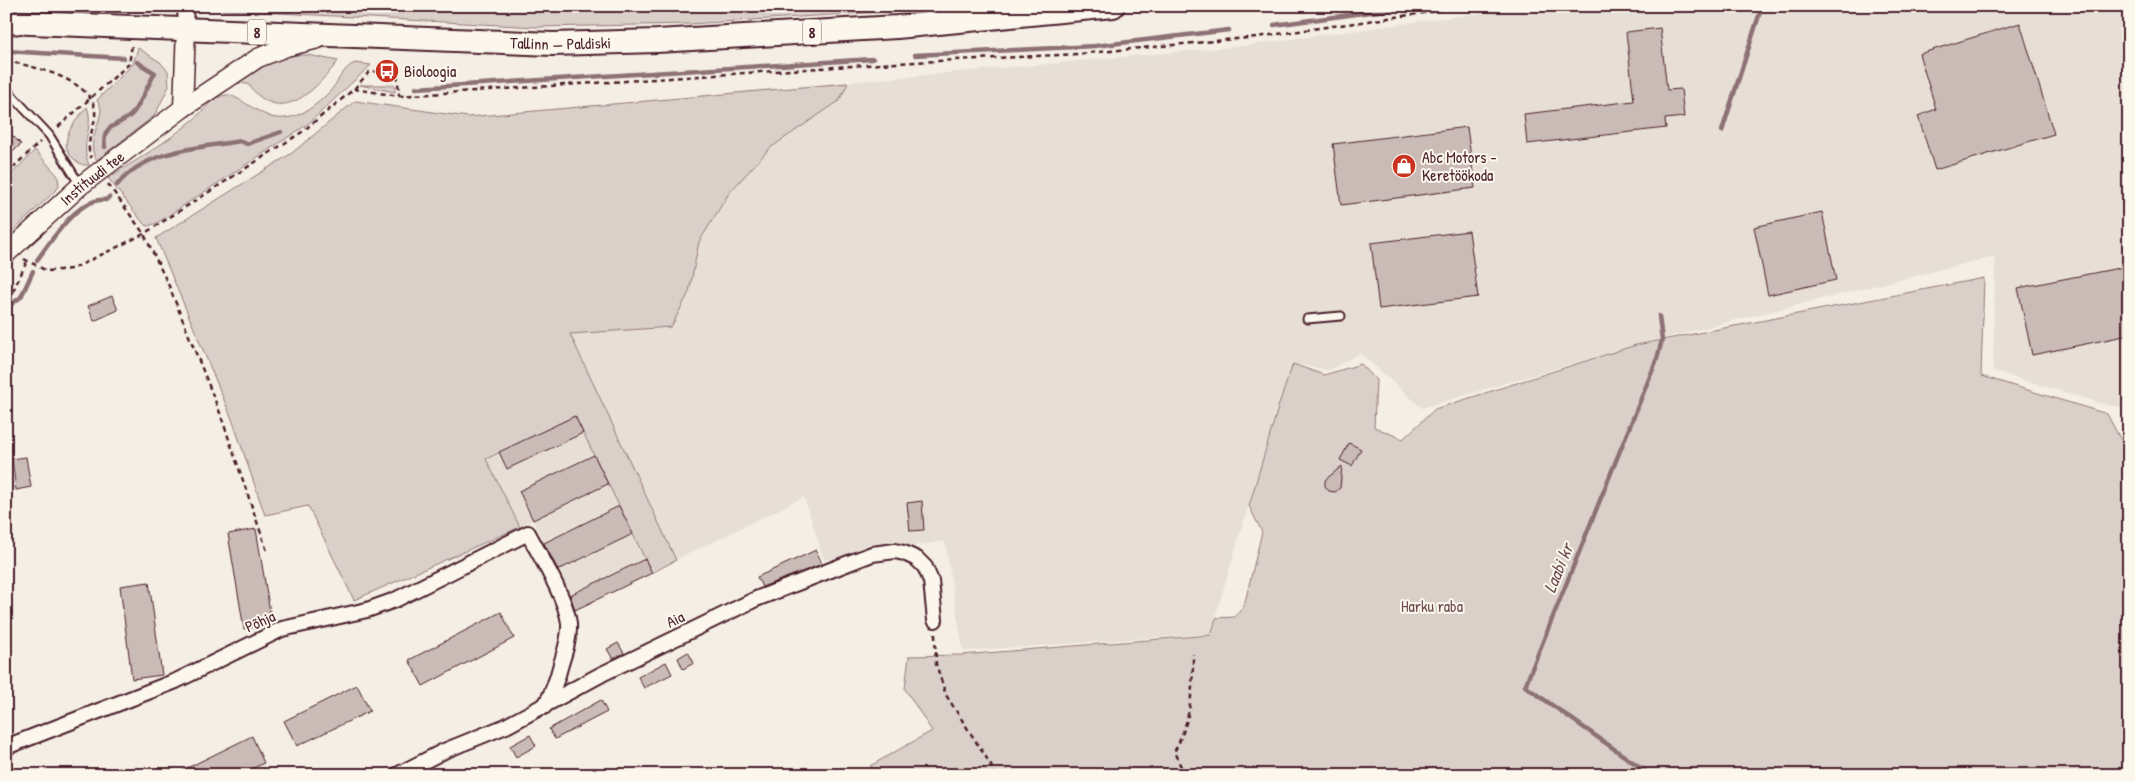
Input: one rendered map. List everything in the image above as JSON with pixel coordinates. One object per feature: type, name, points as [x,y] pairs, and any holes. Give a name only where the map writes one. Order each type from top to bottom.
[{"type":"main road","name":"Tallinn — Paldiski","points":[[6,22],[553,44],[648,41],[897,27],[1113,6]]},
{"type":"street","points":[[183,108],[185,6]]},
{"type":"street","name":"Instituudi tee","points":[[6,254],[80,186],[183,108],[258,58],[286,47],[328,36]]},
{"type":"street","name":"Põhja","points":[[6,747],[176,681],[282,629],[367,610],[395,600],[528,533],[562,602],[569,625],[567,645],[557,679],[552,694],[544,706]]},
{"type":"street","name":"Aia","points":[[397,775],[444,751],[506,726],[602,674],[756,599],[883,551],[904,553],[917,559],[925,567],[931,581],[935,620]]},
{"type":"lane","points":[[6,89],[49,134],[80,186]]},
{"type":"lane","points":[[1308,319],[1341,316]]},
{"type":"path","points":[[354,89],[399,96],[896,63],[1078,54],[1257,37],[1472,6]]},
{"type":"path","points":[[6,174],[129,64],[132,53],[133,27]]},
{"type":"path","points":[[6,61],[46,70],[74,84],[90,100]]},
{"type":"path","points":[[6,297],[13,291],[27,261],[47,271],[72,269],[144,234],[302,132],[354,89],[369,72],[398,71],[399,96]]},
{"type":"path","points":[[144,234],[169,286],[216,404],[267,551]]},
{"type":"path","points":[[935,620],[936,664],[946,695],[991,766],[993,775]]},
{"type":"path","points":[[1185,775],[1174,752],[1184,732],[1191,702],[1193,654]]},
{"type":"shaded area","points":[[1531,6],[2129,6],[2129,408],[2107,405],[1993,371],[1995,256],[1636,345],[1422,408],[1360,353],[1329,370],[1293,364],[1280,401],[1210,634],[963,651],[945,541],[824,560],[804,497],[676,560],[468,117],[1243,46]]},
{"type":"shaded area","points":[[575,416],[652,573],[575,610],[533,520],[520,527],[486,459]]},
{"type":"green space","points":[[217,6],[973,6],[689,24],[537,27],[223,10]]},
{"type":"green space","points":[[138,48],[160,62],[168,71],[169,86],[155,115],[97,160],[94,154],[93,141],[101,108],[97,100],[133,64]]},
{"type":"green space","points":[[288,55],[308,55],[338,61],[308,93],[284,104],[272,103],[260,97],[248,84],[237,83],[264,66]]},
{"type":"green space","points":[[355,63],[371,65],[308,124],[157,223],[148,226],[144,224],[108,178],[173,136],[219,97],[230,95],[271,117],[289,118],[305,112],[320,101],[332,89],[345,71]]},
{"type":"green space","points":[[848,83],[839,101],[770,148],[729,193],[699,242],[689,292],[671,327],[570,334],[676,560],[652,573],[575,416],[486,459],[520,527],[354,600],[308,506],[265,515],[232,419],[156,238],[292,153],[355,101],[468,117]]},
{"type":"green space","points":[[360,85],[395,85],[395,92]]},
{"type":"green space","points":[[87,107],[89,121],[86,156],[89,165],[81,164],[76,160],[69,153],[66,146],[69,132]]},
{"type":"green space","points":[[35,150],[58,176],[59,187],[7,237],[6,180]]},
{"type":"green space","name":"Harku raba","points":[[1984,278],[1981,376],[2107,414],[2123,444],[2129,443],[2129,775],[883,775],[870,766],[932,731],[905,689],[909,656],[961,655],[1211,635],[1216,618],[1235,617],[1244,606],[1262,532],[1249,506],[1293,364],[1324,375],[1361,364],[1376,380],[1374,427],[1403,439],[1435,409],[1636,345]]},
{"type":"building","points":[[2020,23],[2054,134],[1935,170],[1918,116],[1936,109],[1919,54]]},
{"type":"building","points":[[1660,28],[1667,90],[1681,89],[1684,117],[1665,119],[1666,128],[1527,144],[1524,114],[1634,101],[1626,32]]},
{"type":"building","name":"Abc Motors - Keretöökoda","points":[[1467,127],[1475,188],[1341,205],[1333,144]]},
{"type":"building","points":[[6,129],[21,144],[6,159]]},
{"type":"building","points":[[1822,212],[1836,280],[1768,295],[1754,227]]},
{"type":"building","points":[[1469,231],[1478,297],[1379,309],[1371,243]]},
{"type":"building","points":[[2129,266],[2129,335],[2032,355],[2018,288]]},
{"type":"building","points":[[112,296],[118,310],[94,321],[88,306]]},
{"type":"building","points":[[575,416],[583,433],[507,469],[499,452]]},
{"type":"building","points":[[1349,443],[1361,449],[1352,466],[1340,460]]},
{"type":"building","points":[[594,455],[608,484],[533,520],[519,491]]},
{"type":"building","points":[[26,457],[31,487],[16,490],[12,459]]},
{"type":"building","points":[[1342,466],[1340,488],[1335,492],[1329,491],[1325,486],[1325,480]]},
{"type":"building","points":[[922,501],[924,530],[910,531],[907,503]]},
{"type":"building","points":[[619,506],[633,534],[558,570],[544,543]]},
{"type":"building","points":[[256,529],[272,624],[244,629],[228,534]]},
{"type":"building","points":[[816,550],[822,564],[762,587],[757,577]]},
{"type":"building","points":[[645,559],[652,573],[575,610],[570,595]]},
{"type":"building","points":[[149,582],[162,675],[132,679],[120,586]]},
{"type":"building","points":[[501,612],[514,638],[423,686],[409,660]]},
{"type":"building","points":[[618,643],[624,653],[613,659],[607,649]]},
{"type":"building","points":[[688,652],[694,663],[683,669],[678,658]]},
{"type":"building","points":[[666,662],[672,674],[644,688],[638,677]]},
{"type":"building","points":[[357,685],[370,711],[297,746],[284,721]]},
{"type":"building","points":[[601,700],[607,712],[555,739],[549,729]]},
{"type":"building","points":[[530,735],[536,746],[516,757],[510,746]]},
{"type":"building","points":[[252,736],[264,763],[239,775],[173,775]]},
{"type":"waterway","points":[[1274,25],[1416,6]]},
{"type":"waterway","points":[[1722,131],[1762,6]]},
{"type":"waterway","points":[[915,55],[1095,46],[1229,30]]},
{"type":"waterway","points":[[6,51],[124,58]]},
{"type":"waterway","points":[[416,88],[873,59]]},
{"type":"waterway","points":[[105,147],[104,139],[108,129],[132,114],[155,73],[137,62]]},
{"type":"waterway","points":[[117,185],[129,173],[158,157],[174,152],[240,141],[247,144],[281,132]]},
{"type":"waterway","points":[[37,260],[58,231],[76,212],[86,205],[106,200],[109,197]]},
{"type":"waterway","points":[[6,308],[21,297],[33,271]]},
{"type":"waterway","name":"Laabi kr","points":[[1651,775],[1525,686],[1657,359],[1662,340],[1659,316]]},
{"type":"place","name":"Bioloogia","points":[[387,71]]},
{"type":"place","name":"Abc Motors - Keretöökoda","points":[[1404,166]]}]
